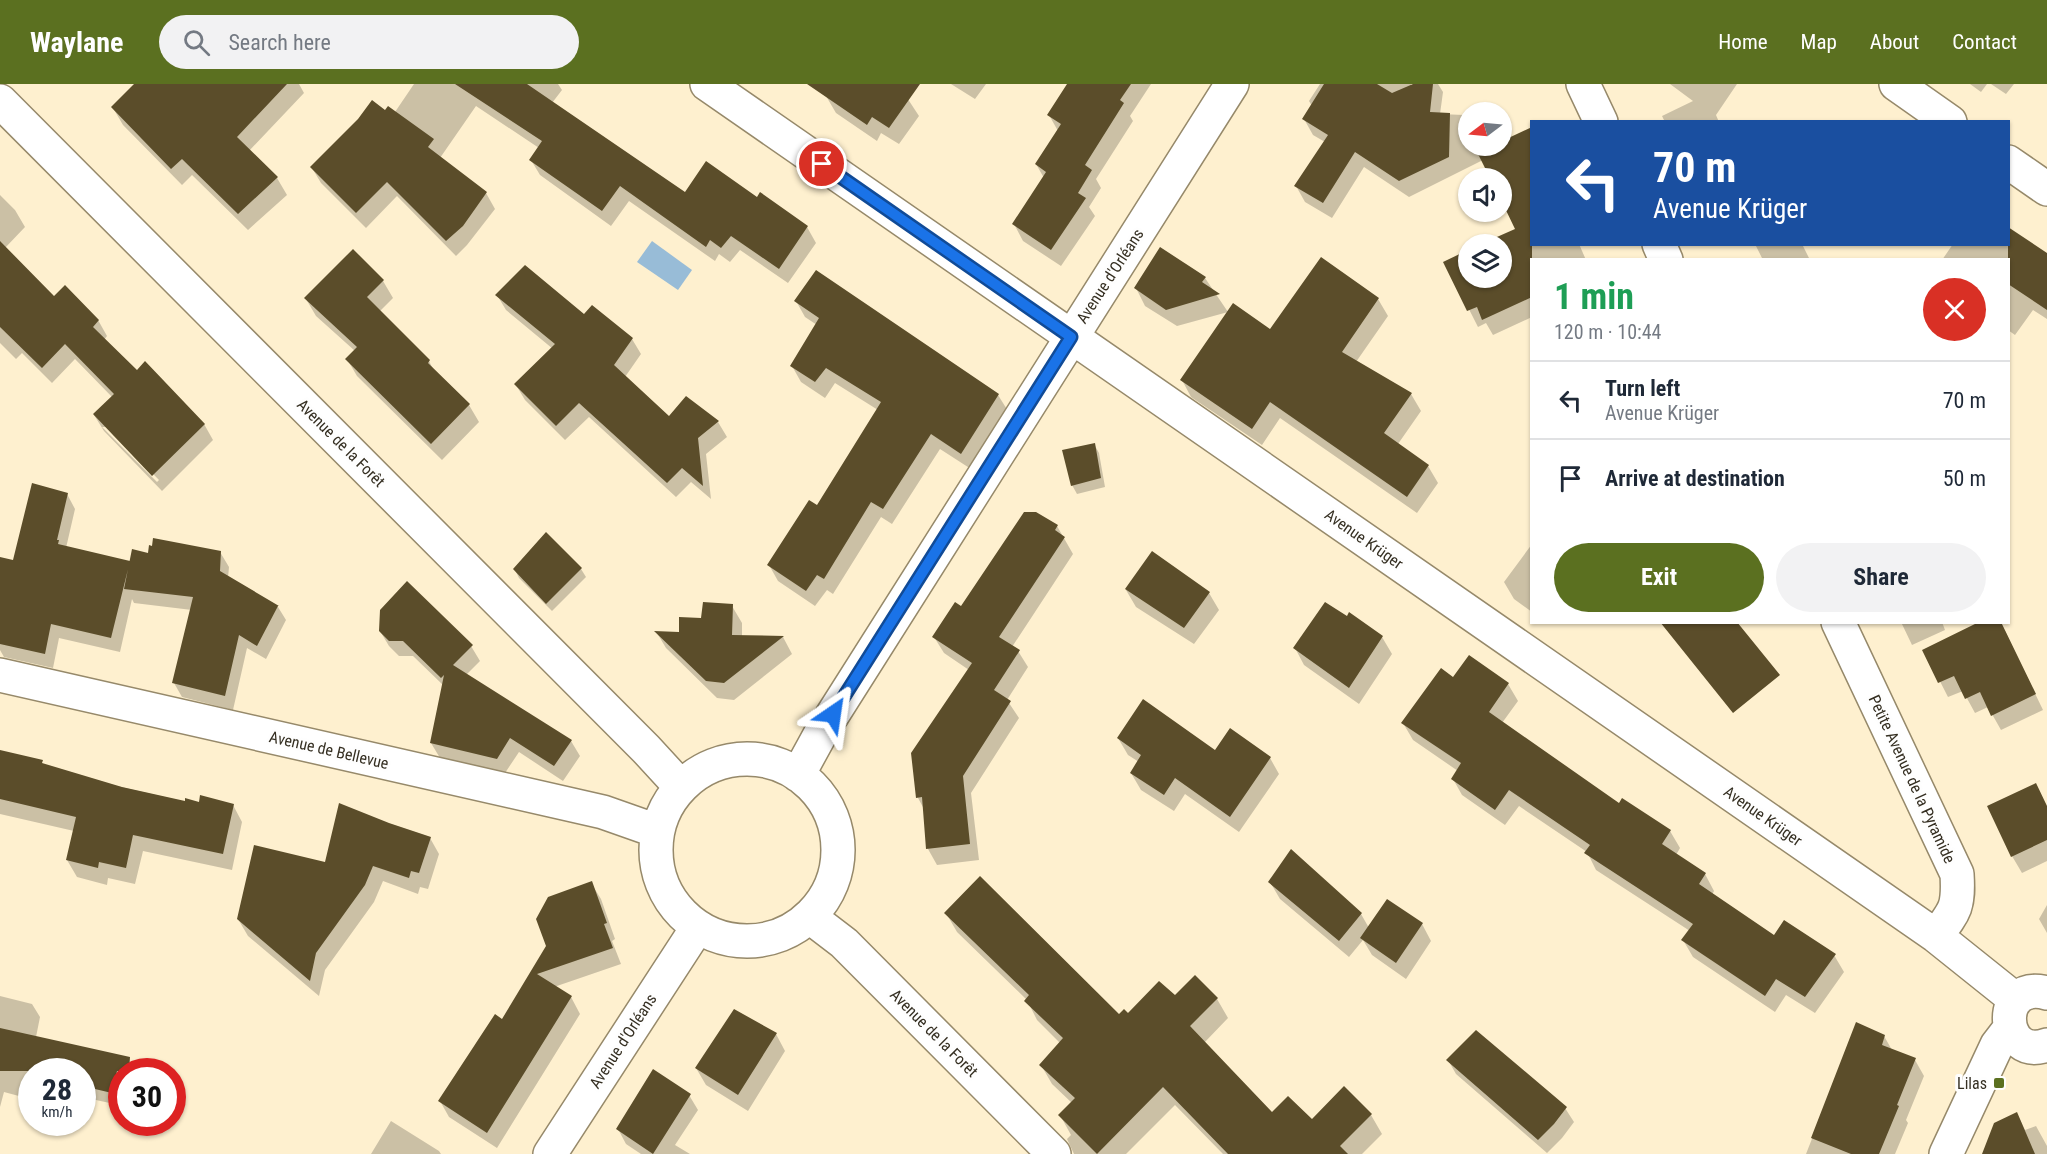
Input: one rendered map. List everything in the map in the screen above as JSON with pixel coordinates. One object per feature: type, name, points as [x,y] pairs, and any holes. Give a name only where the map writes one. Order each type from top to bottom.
[{"type":"street","name":"Avenue Krüger","points":[[707,84],[1936,936],[2024,1007],[2016,1039],[2028,1046],[2046,1048]]},
{"type":"street","name":"Avenue d'Orléans","points":[[798,774],[821,733],[1232,84]]},
{"type":"street","points":[[1583,84],[1600,120]]},
{"type":"street","points":[[1896,84],[1947,120]]},
{"type":"street","name":"Avenue de la Forêt","points":[[0,101],[613,715],[681,787]]},
{"type":"street","points":[[2010,163],[2047,189]]},
{"type":"street","name":"Petite Avenue de la Pyramide","points":[[1839,624],[1957,874],[1958,902],[1936,936]]},
{"type":"street","name":"Avenue de Bellevue","points":[[0,675],[603,812],[657,831]]},
{"type":"street","points":[[741,758],[760,759],[798,774],[818,793],[831,816],[838,843],[836,870],[827,895],[810,917],[785,934],[755,942],[725,940],[697,928],[680,914],[667,896],[659,875],[655,853],[657,831],[666,807],[681,787],[701,771],[724,761],[741,758]]},
{"type":"street","name":"Avenue de la Forêt","points":[[810,917],[844,943],[1054,1154]]},
{"type":"street","name":"Avenue d'Orléans","points":[[550,1154],[697,928]]},
{"type":"street","points":[[1946,1154],[1997,1045],[2024,1007]]},
{"type":"water","points":[[652,241],[692,270],[678,290],[637,262]]},
{"type":"building","points":[[134,84],[287,84],[237,137],[278,177],[238,214],[182,159],[171,169],[111,107]]},
{"type":"building","points":[[455,84],[527,84],[685,192],[706,161],[757,197],[760,192],[808,226],[779,269],[731,236],[721,248],[710,240],[706,247],[620,186],[602,211],[529,160],[542,141]]},
{"type":"building","points":[[807,84],[920,84],[889,128],[872,117],[867,125]]},
{"type":"building","points":[[1067,84],[1131,84],[1120,100],[1124,103],[1085,165],[1092,170],[1078,193],[1086,198],[1051,250],[1012,224],[1046,172],[1035,164],[1061,124],[1047,115]]},
{"type":"building","points":[[1324,84],[1377,84],[1392,93],[1413,84],[1433,84],[1430,112],[1450,113],[1449,157],[1399,181],[1355,152],[1323,203],[1294,186],[1328,135],[1302,119]]},
{"type":"building","points":[[372,100],[385,110],[388,106],[434,139],[428,147],[487,192],[463,226],[446,241],[387,182],[356,213],[310,167],[358,119]]},
{"type":"building","points":[[1530,128],[1530,246],[1532,246],[1532,258],[1530,258],[1530,298],[1482,320],[1477,307],[1467,311],[1443,262],[1458,255],[1458,288],[1512,288],[1512,234],[1504,234],[1515,229],[1512,222],[1512,168],[1485,168],[1479,156],[1512,156],[1512,136]]},
{"type":"building","points":[[2010,228],[2047,253],[2047,310],[2010,285],[2010,258],[2008,258]]},
{"type":"building","points":[[0,241],[54,296],[65,285],[99,320],[93,327],[137,370],[145,361],[205,424],[152,476],[93,414],[114,394],[65,344],[42,368],[0,327]]},
{"type":"building","points":[[1160,247],[1206,277],[1202,282],[1220,294],[1166,310],[1134,288]]},
{"type":"building","points":[[353,249],[384,280],[367,297],[430,360],[428,363],[470,404],[431,444],[345,359],[357,347],[304,298]]},
{"type":"building","points":[[1321,257],[1379,298],[1342,352],[1412,393],[1384,433],[1429,465],[1407,497],[1270,402],[1252,429],[1180,380],[1233,303],[1270,329]]},
{"type":"building","points":[[525,265],[584,314],[592,305],[633,338],[614,365],[669,416],[686,396],[719,421],[698,438],[703,486],[682,468],[667,483],[579,403],[556,426],[514,384],[555,344],[495,295]]},
{"type":"building","points":[[816,270],[999,394],[961,454],[931,434],[883,509],[871,502],[824,579],[817,575],[806,591],[767,565],[809,500],[817,505],[881,402],[826,368],[815,382],[790,366],[819,318],[794,301]]},
{"type":"building","points":[[1095,443],[1101,478],[1071,486],[1062,450]]},
{"type":"building","points":[[32,483],[68,493],[58,544],[130,561],[111,638],[51,624],[45,654],[0,644],[0,557],[13,560]]},
{"type":"building","points":[[1024,512],[1036,512],[1058,525],[1055,530],[1065,537],[999,637],[1020,650],[994,690],[1011,701],[963,776],[970,844],[926,849],[922,797],[916,798],[911,753],[972,663],[932,637],[955,602],[961,606]]},
{"type":"building","points":[[546,532],[582,568],[546,604],[513,569]]},
{"type":"building","points":[[153,538],[221,551],[220,571],[279,606],[257,646],[239,635],[225,696],[172,683],[193,597],[124,589],[132,549],[148,553]]},
{"type":"building","points":[[1152,551],[1210,592],[1184,628],[1125,589]]},
{"type":"building","points":[[407,581],[473,645],[453,665],[572,740],[554,766],[510,738],[497,759],[430,743],[444,675],[441,678],[403,641],[389,641],[379,631],[380,610]]},
{"type":"building","points":[[703,602],[733,604],[732,635],[784,636],[724,683],[706,681],[654,631],[679,632],[679,617],[701,618]]},
{"type":"building","points":[[1325,602],[1347,616],[1349,612],[1383,636],[1349,688],[1293,648]]},
{"type":"building","points":[[1662,624],[1739,624],[1780,675],[1733,713]]},
{"type":"building","points":[[1975,624],[2002,624],[2036,694],[1991,716],[1980,692],[1965,699],[1954,676],[1938,683],[1922,650]]},
{"type":"building","points":[[1469,655],[1509,683],[1489,712],[1619,803],[1622,798],[1671,830],[1662,844],[1706,873],[1699,884],[1774,935],[1784,920],[1836,954],[1805,997],[1776,979],[1765,996],[1681,940],[1693,924],[1584,853],[1590,845],[1509,790],[1495,810],[1451,779],[1461,763],[1401,723],[1441,668],[1453,677]]},
{"type":"building","points":[[1143,699],[1215,750],[1230,728],[1271,757],[1230,817],[1175,778],[1164,795],[1130,773],[1141,755],[1117,738]]},
{"type":"building","points":[[0,750],[43,760],[42,763],[122,787],[185,801],[185,798],[199,802],[200,795],[234,804],[223,854],[133,835],[126,868],[99,862],[98,868],[66,860],[76,817],[0,799]]},
{"type":"building","points":[[2036,783],[2047,806],[2047,840],[2011,857],[1987,806]]},
{"type":"building","points":[[339,803],[431,837],[419,873],[411,871],[409,878],[373,866],[365,885],[316,953],[310,981],[237,919],[254,845],[325,862]]},
{"type":"building","points":[[1291,849],[1362,913],[1339,941],[1268,882]]},
{"type":"building","points":[[980,876],[1119,1014],[1124,1009],[1128,1013],[1159,981],[1175,995],[1195,975],[1218,998],[1190,1026],[1272,1112],[1288,1096],[1312,1119],[1344,1086],[1372,1114],[1340,1146],[1348,1154],[1228,1154],[1163,1087],[1097,1154],[1058,1115],[1075,1098],[1039,1065],[1063,1038],[1024,1001],[1029,995],[944,913]]},
{"type":"building","points":[[592,881],[613,948],[537,974],[572,996],[487,1133],[438,1101],[495,1014],[502,1019],[546,946],[536,919],[548,897]]},
{"type":"building","points":[[1387,899],[1423,923],[1396,963],[1360,938]]},
{"type":"building","points":[[734,1009],[777,1033],[738,1095],[695,1068]]},
{"type":"building","points":[[1856,1022],[1885,1035],[1882,1045],[1916,1058],[1879,1154],[1851,1154],[1811,1138]]},
{"type":"building","points":[[0,1028],[130,1057],[108,1058],[108,1092],[96,1089],[96,1058],[18,1058],[18,1071],[0,1071]]},
{"type":"building","points":[[1476,1030],[1567,1107],[1538,1140],[1446,1060]]},
{"type":"building","points":[[653,1069],[691,1094],[653,1154],[616,1129]]},
{"type":"building","points":[[2017,1112],[2035,1154],[1982,1154],[1994,1123]]},
{"type":"place","name":"Lilas","points":[[1999,1083]]},
{"type":"route","points":[[822,164],[1071,337],[833,714]]}]
